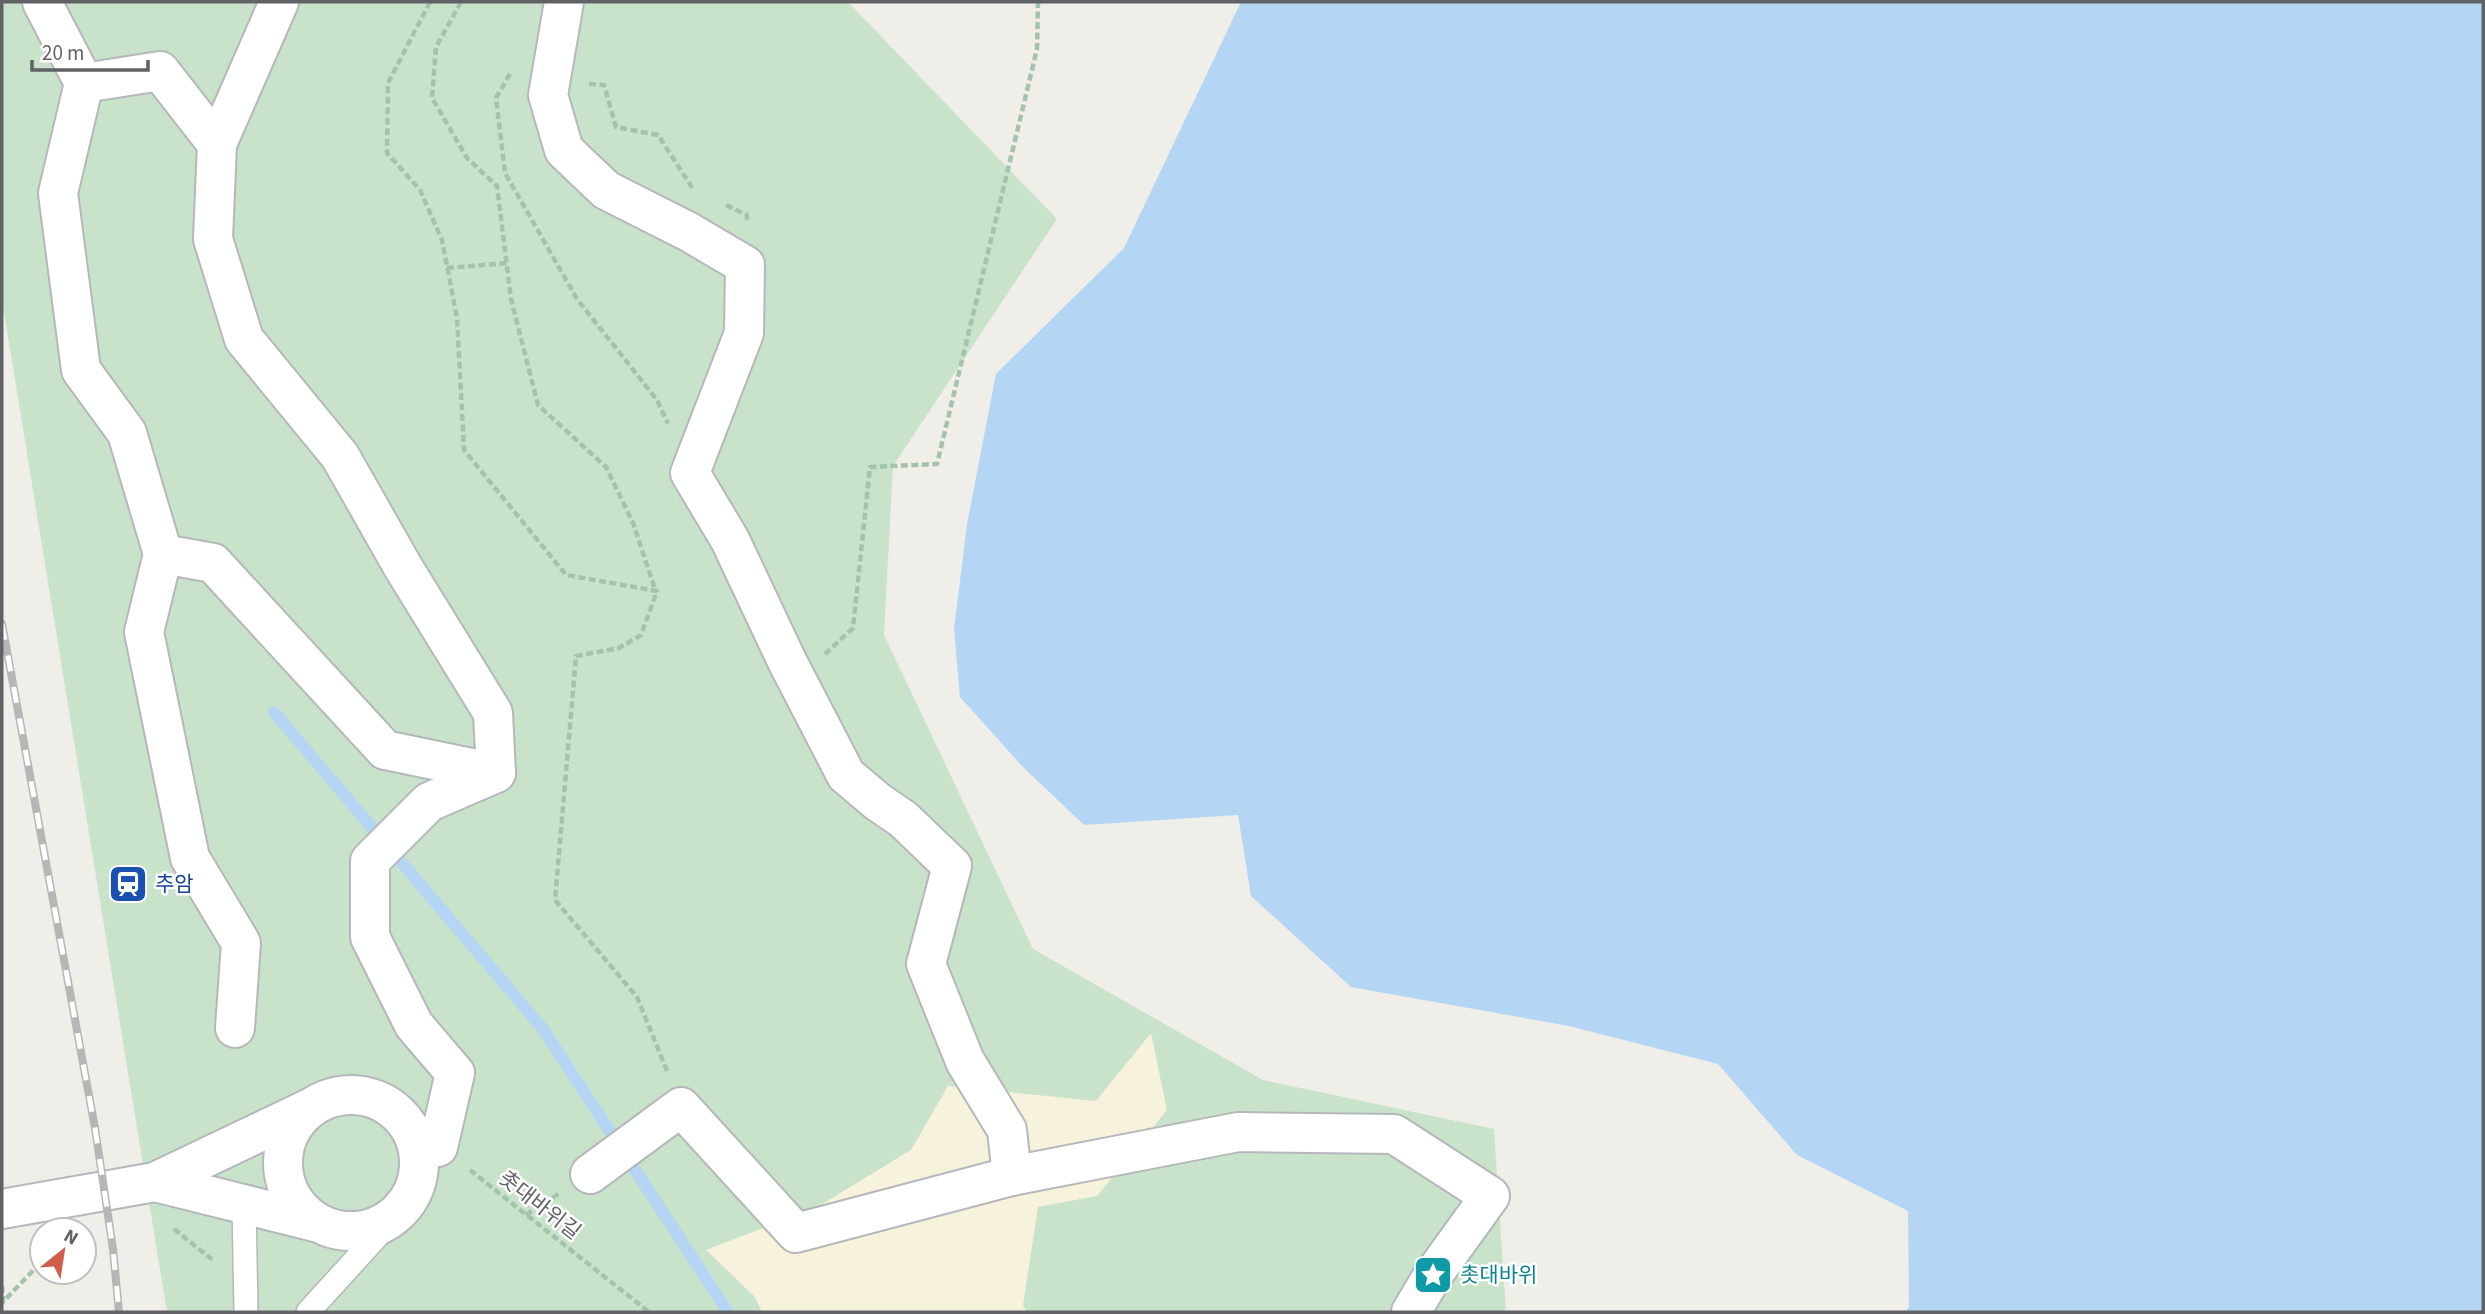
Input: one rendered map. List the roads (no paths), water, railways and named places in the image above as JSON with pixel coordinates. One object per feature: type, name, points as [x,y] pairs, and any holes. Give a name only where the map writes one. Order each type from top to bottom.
[{"type":"street","points":[[42,2],[83,83],[58,194],[81,370],[127,433],[163,554],[144,632],[190,858],[241,943],[235,1028]]},
{"type":"street","points":[[279,2],[217,144],[214,239],[244,339],[340,456],[403,567],[493,713],[496,773]]},
{"type":"street","points":[[564,2],[548,94],[564,150],[606,190],[689,232],[745,265],[744,333],[690,472],[730,540],[846,775],[877,802],[903,819],[952,866],[926,964],[965,1061],[1007,1130],[1012,1176]]},
{"type":"street","points":[[83,83],[160,71],[217,144]]},
{"type":"street","points":[[163,554],[213,564],[385,750],[496,773]]},
{"type":"street","points":[[438,1147],[455,1073],[414,1025],[370,937],[370,861],[429,802],[496,773]]},
{"type":"street","points":[[2,1209],[155,1182],[330,1098],[352,1095],[374,1099],[394,1110],[409,1127],[418,1148],[419,1171],[413,1193],[400,1211],[382,1225],[360,1231],[337,1230],[315,1222],[155,1182]]},
{"type":"street","points":[[590,1174],[681,1107],[796,1233],[1012,1176],[1238,1132],[1394,1134],[1490,1196],[1433,1275],[1411,1312]]},
{"type":"street","points":[[310,1108],[295,1124],[285,1144],[283,1166],[288,1188],[299,1207],[315,1222]]},
{"type":"lane","points":[[244,1204],[246,1312]]},
{"type":"lane","points":[[308,1312],[400,1211]]},
{"type":"water","points":[[1241,2],[2483,2],[2483,1312],[1905,1312],[1909,1307],[1908,1211],[1797,1155],[1718,1064],[1569,1026],[1351,987],[1251,896],[1238,815],[1084,825],[1023,767],[960,697],[954,629],[967,524],[996,374],[1124,248]]},
{"type":"waterway","points":[[274,712],[543,1029],[728,1312]]},
{"type":"railway","points":[[2,624],[95,1128],[113,1249],[119,1312]]},
{"type":"place","name":"추암","points":[[128,884]]},
{"type":"place","name":"촛대바위","points":[[1433,1275]]}]
